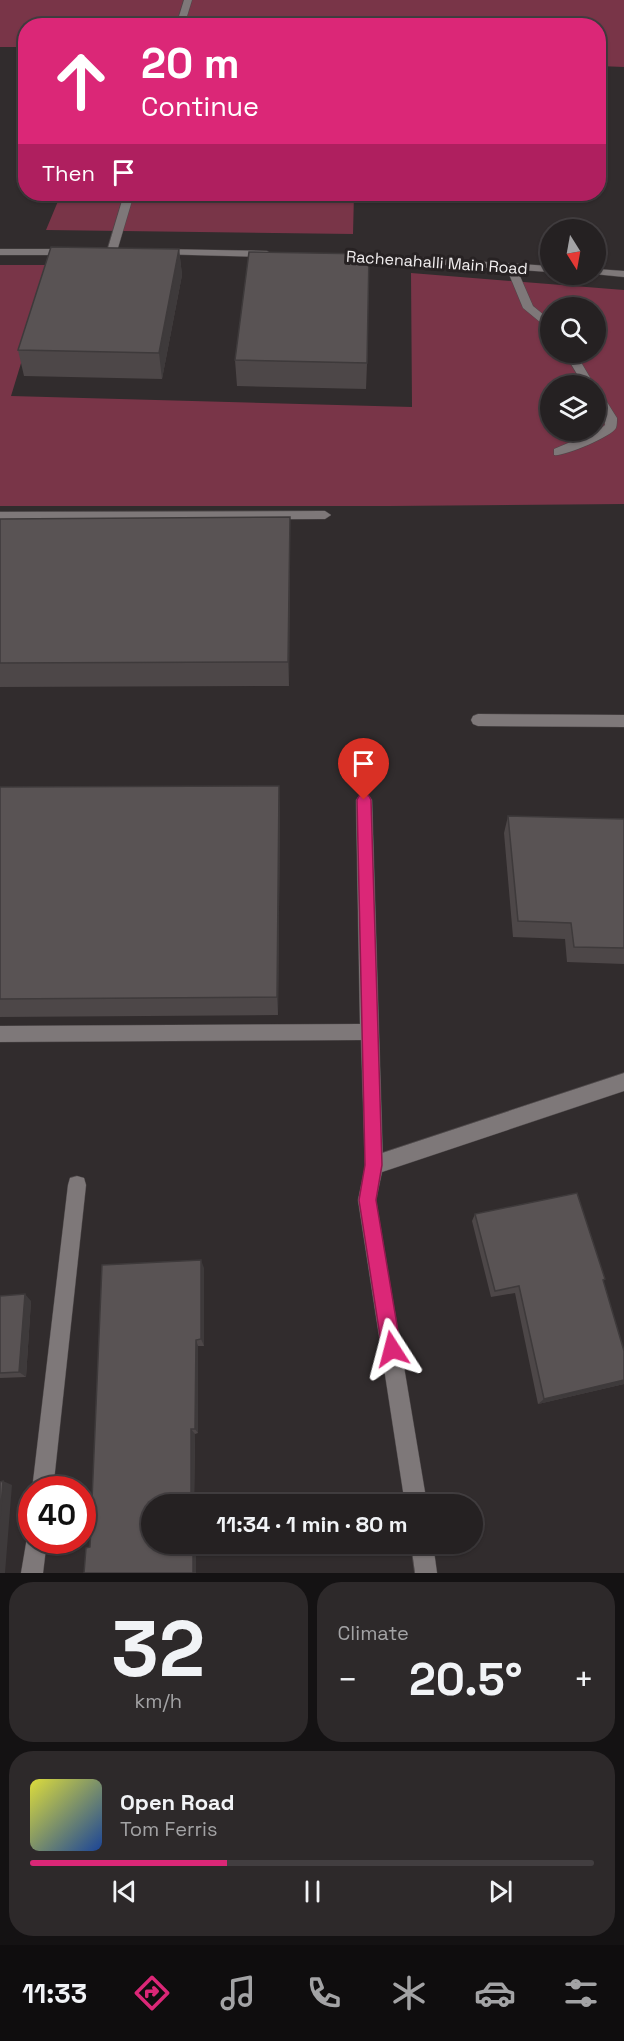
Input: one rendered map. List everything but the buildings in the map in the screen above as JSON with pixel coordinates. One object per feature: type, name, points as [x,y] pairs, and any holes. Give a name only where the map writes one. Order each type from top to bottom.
[{"type":"street","points":[[182,18],[188,0]]},
{"type":"street","points":[[123,252],[106,251],[126,201]]},
{"type":"street","points":[[0,252],[78,252]]},
{"type":"street","points":[[147,252],[278,254]]},
{"type":"street","name":"Rachenahalli Main Road","points":[[337,255],[540,269]]},
{"type":"street","points":[[511,267],[528,308],[540,317]]},
{"type":"street","points":[[606,273],[624,274]]},
{"type":"street","points":[[606,410],[611,418],[610,426],[606,430]]},
{"type":"street","points":[[558,452],[584,441]]},
{"type":"street","points":[[0,516],[325,515]]},
{"type":"street","points":[[478,720],[624,721]]},
{"type":"street","points":[[364,800],[374,1165],[367,1200],[414,1494]]},
{"type":"street","points":[[0,1034],[369,1032]]},
{"type":"street","points":[[374,1165],[624,1082]]},
{"type":"street","points":[[44,1476],[77,1185]]},
{"type":"street","points":[[32,1573],[34,1554]]},
{"type":"street","points":[[423,1554],[426,1573]]},
{"type":"shaded area","points":[[0,0],[624,0],[624,67],[606,66],[606,18],[18,18],[18,47],[0,47]]},
{"type":"shaded area","points":[[58,201],[354,201],[353,234],[46,230]]},
{"type":"shaded area","points":[[0,265],[51,265],[11,396],[412,407],[411,273],[624,290],[624,504],[0,506]]},
{"type":"route","points":[[364,800],[374,1165],[367,1200],[392,1349]]}]
